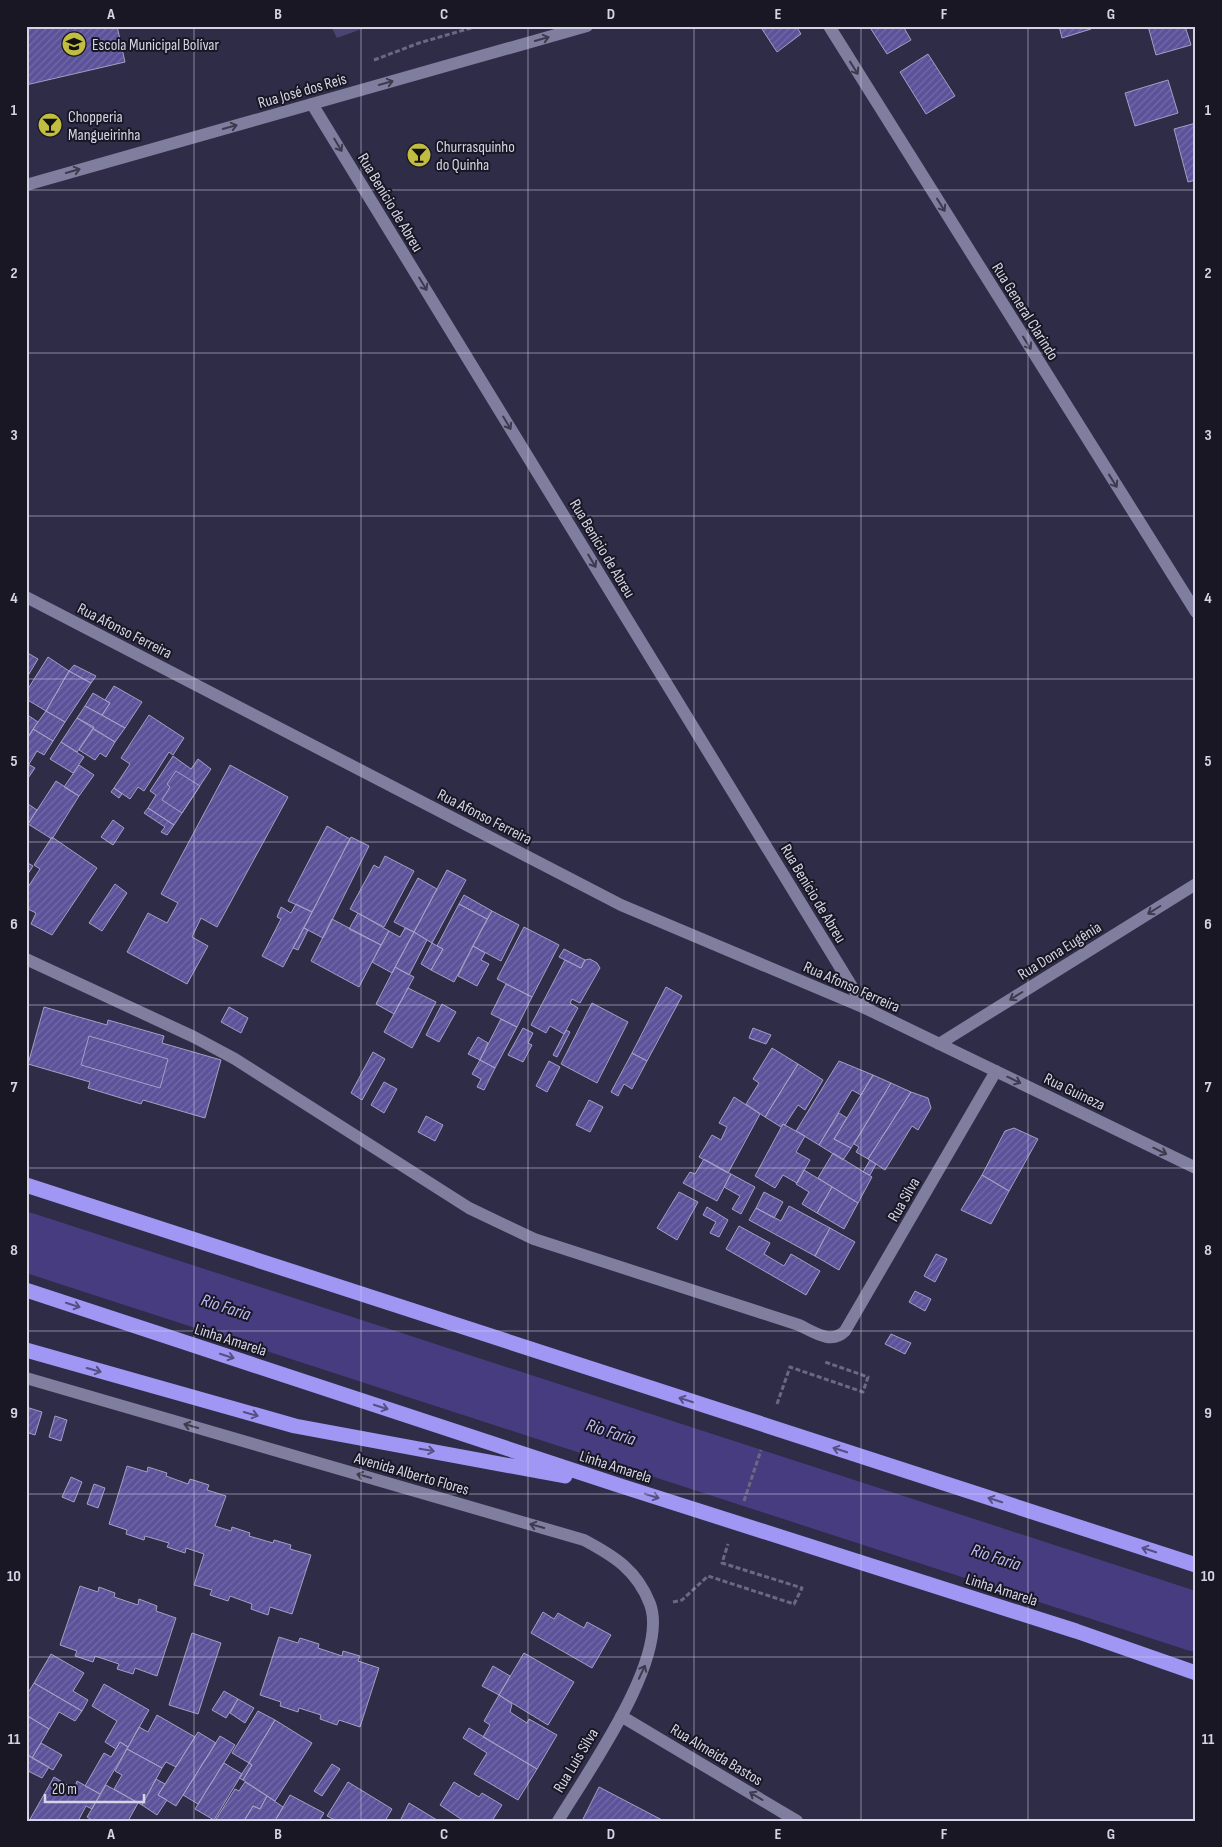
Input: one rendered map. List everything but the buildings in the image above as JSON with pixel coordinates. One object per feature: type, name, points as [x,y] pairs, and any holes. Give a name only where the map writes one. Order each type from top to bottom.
[{"type":"highway","points":[[26,1185],[1196,1565]]},
{"type":"highway","name":"Linha Amarela","points":[[26,1290],[621,1486],[1076,1631],[1196,1673]]},
{"type":"highway","points":[[26,1350],[295,1426],[621,1486]]},
{"type":"street","name":"Rua José dos Reis","points":[[26,184],[587,26]]},
{"type":"street","name":"Rua General Clarindo","points":[[829,26],[1196,612]]},
{"type":"street","name":"Rua Benício de Abreu","points":[[312,104],[865,1008]]},
{"type":"street","name":"Rua Afonso Ferreira","points":[[26,598],[620,905],[865,1008],[939,1044]]},
{"type":"street","name":"Rua Dona Eugênia","points":[[939,1044],[1196,884]]},
{"type":"street","name":"Rua Silva","points":[[26,959],[194,1038],[234,1060],[468,1208],[534,1239],[832,1338],[846,1331],[996,1071]]},
{"type":"street","name":"Rua Guineza","points":[[939,1044],[1196,1168]]},
{"type":"street","name":"Avenida Alberto Flores","points":[[26,1378],[584,1540],[616,1557],[636,1578],[650,1605],[654,1632],[645,1666],[621,1716]]},
{"type":"street","name":"Rua Luis Silva","points":[[558,1821],[621,1716]]},
{"type":"street","name":"Rua Almeida Bastos","points":[[621,1716],[797,1821]]},
{"type":"path","points":[[419,43],[478,26]]},
{"type":"path","points":[[774,1414],[790,1367],[863,1392],[868,1377],[816,1359]]},
{"type":"path","points":[[741,1507],[764,1442]]},
{"type":"path","points":[[650,1605],[682,1600],[708,1576],[794,1604],[802,1588],[722,1563],[732,1535]]},
{"type":"shaded area","points":[[331,26],[370,26],[337,38]]},
{"type":"waterway","name":"Rio Faria","points":[[26,1242],[1196,1622]]},
{"type":"place","name":"Escola Municipal Bolívar","points":[[74,44]]},
{"type":"place","name":"Chopperia Mangueirinha","points":[[50,125]]},
{"type":"place","name":"Churrasquinho do Quinha","points":[[419,155]]}]
